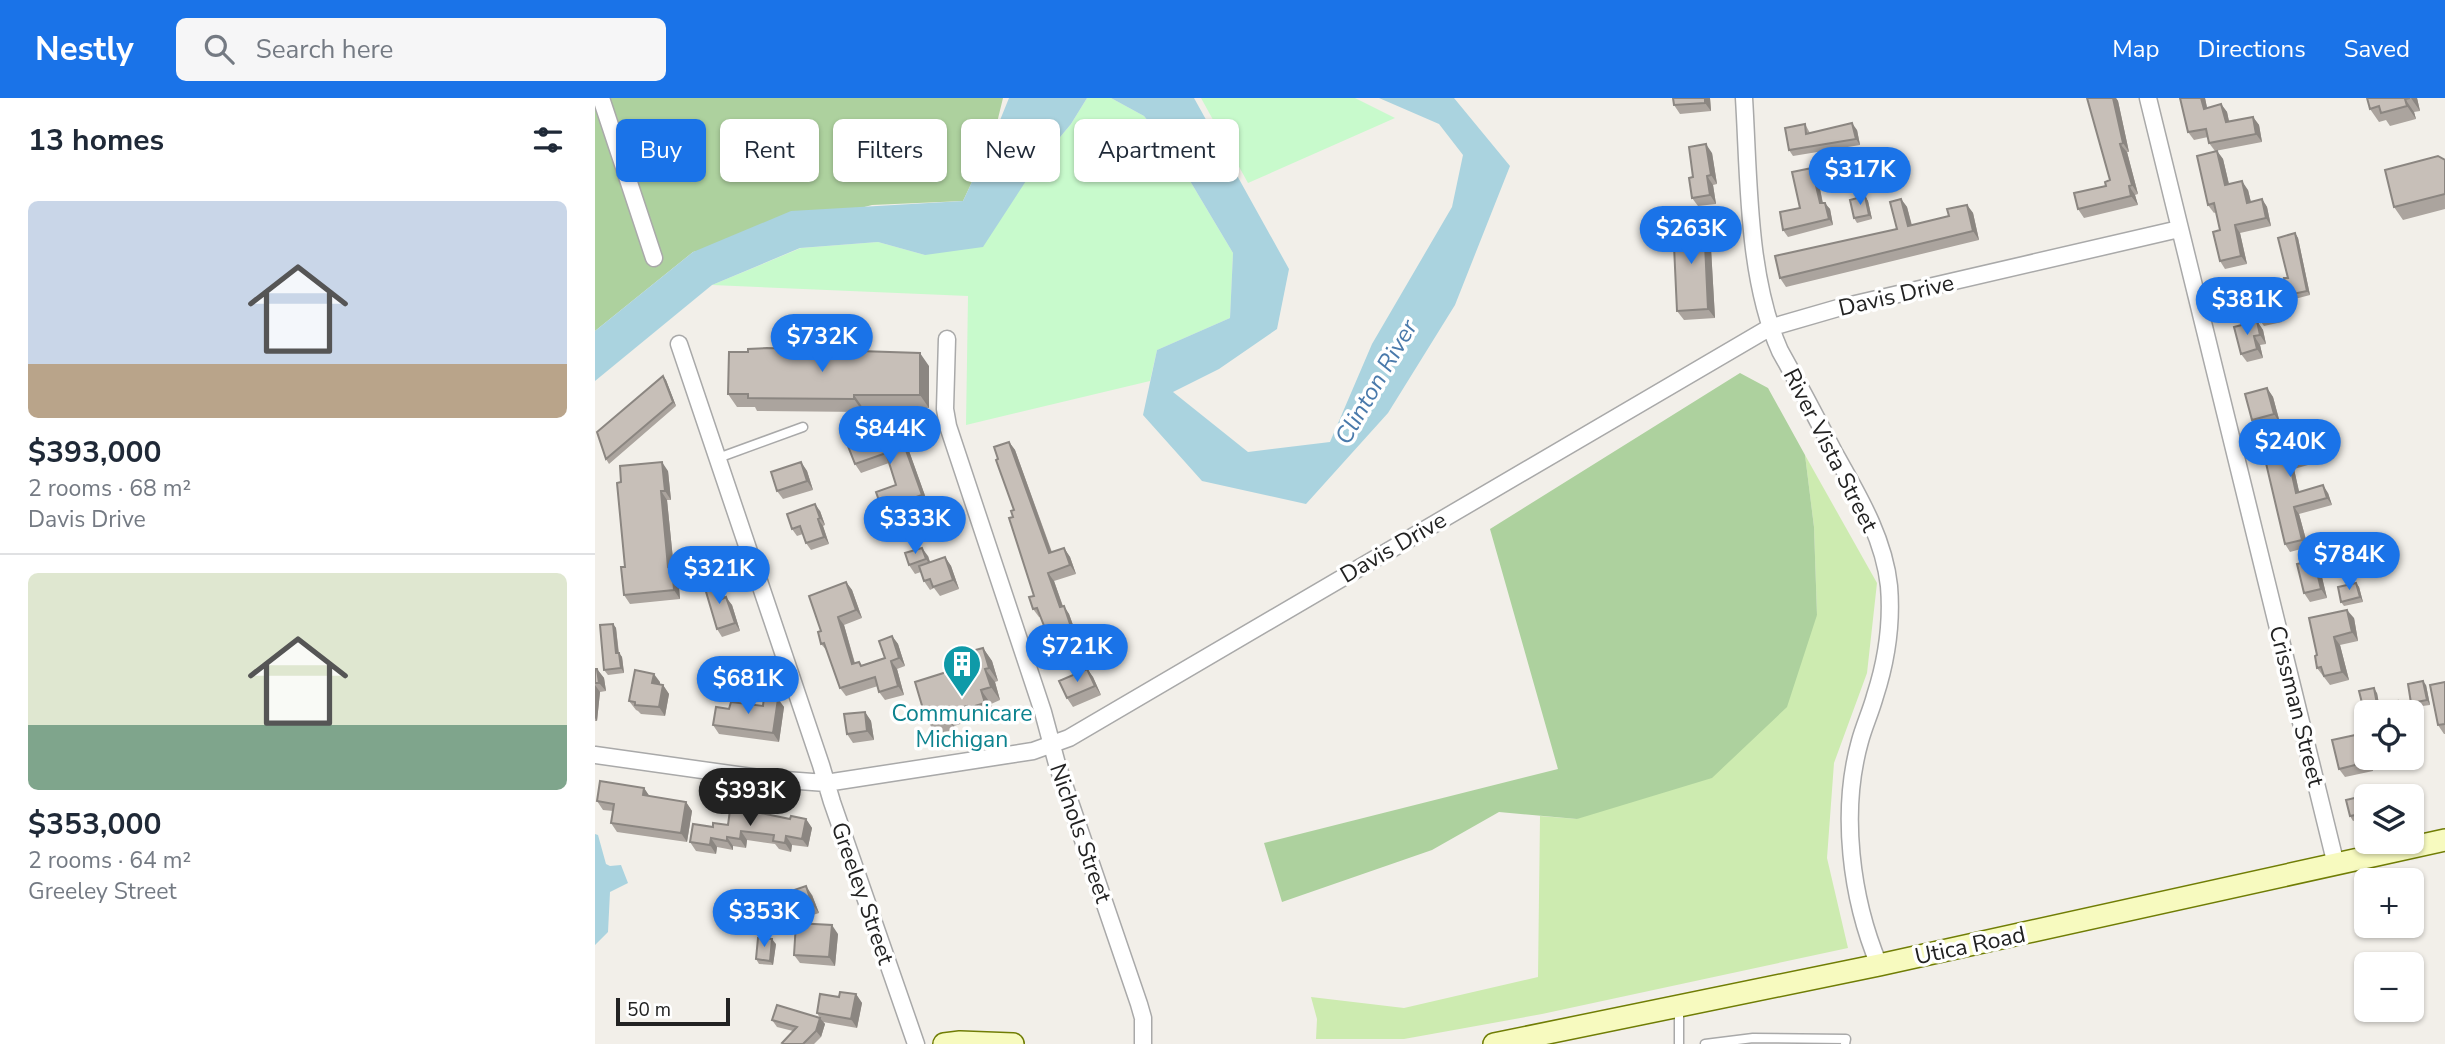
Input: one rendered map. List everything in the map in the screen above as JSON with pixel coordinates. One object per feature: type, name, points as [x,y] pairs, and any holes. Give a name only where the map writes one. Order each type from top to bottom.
[{"type":"street","points":[[601,98],[654,258]]},
{"type":"street","name":"River Vista Street","points":[[1744,98],[1754,238],[1763,305],[1769,328],[1863,505],[1877,537],[1889,586],[1888,632],[1884,658],[1855,761],[1849,810],[1849,834],[1856,881],[1870,943],[1879,965]]},
{"type":"street","name":"Crissman Street","points":[[2148,98],[2336,865]]},
{"type":"street","name":"Davis Drive","points":[[595,755],[759,778],[826,783],[979,760],[1052,745],[1769,328],[1838,308],[2179,229]]},
{"type":"street","name":"Nichols Street","points":[[947,339],[946,418],[1139,1004],[1143,1018],[1143,1044]]},
{"type":"street","name":"Greeley Street","points":[[679,344],[916,1044]]},
{"type":"street","name":"Utica Road","points":[[1494,1044],[1879,965],[2445,840]]},
{"type":"street","points":[[944,1044],[1013,1044]]},
{"type":"lane","points":[[718,458],[803,427]]},
{"type":"lane","points":[[1679,1006],[1679,1044]]},
{"type":"lane","points":[[1705,1044],[1766,1038],[1846,1039],[1845,1044]]},
{"type":"green space","points":[[595,98],[1003,98],[998,119],[961,119],[961,182],[972,182],[963,201],[872,205],[693,252],[595,331]]},
{"type":"green space","points":[[1087,98],[1111,98],[1146,119],[1074,119]]},
{"type":"green space","points":[[1201,98],[1355,98],[1395,118],[1248,183],[1239,167],[1239,119],[1213,119]]},
{"type":"green space","points":[[1074,119],[1074,182],[1191,182],[1233,253],[1230,318],[1157,350],[1150,381],[966,425],[968,296],[712,285],[801,248],[878,242],[925,255],[1016,182],[1060,182],[1060,137]]},
{"type":"green space","points":[[1740,373],[1768,388],[1805,455],[1814,527],[1817,615],[1787,707],[1712,778],[1577,819],[1499,812],[1432,850],[1282,902],[1264,843],[1558,769],[1490,529]]},
{"type":"green space","points":[[1805,455],[1877,583],[1867,673],[1834,763],[1827,858],[1848,948],[1542,1014],[1404,1039],[1316,1039],[1317,1019],[1311,997],[1404,1008],[1538,977],[1540,816],[1577,819],[1817,615],[1814,527]]},
{"type":"water","points":[[1009,98],[1087,98],[1060,137],[1060,119],[1000,119]]},
{"type":"water","points":[[1111,98],[1194,98],[1206,119],[1146,119]]},
{"type":"water","name":"Clinton River","points":[[1379,98],[1454,98],[1510,166],[1455,305],[1388,413],[1306,504],[1202,481],[1143,415],[1157,350],[1230,318],[1233,253],[1191,182],[1239,182],[1239,179],[1289,269],[1277,329],[1219,369],[1173,392],[1248,452],[1330,442],[1372,344],[1452,207],[1463,155],[1439,124]]},
{"type":"water","points":[[972,182],[1025,182],[983,247],[925,255],[878,242],[800,248],[712,285],[595,381],[595,331],[693,252],[791,211],[963,201]]},
{"type":"water","points":[[595,834],[598,835],[606,864],[621,865],[628,883],[610,892],[608,932],[595,945]]},
{"type":"building","points":[[1673,98],[1705,98],[1705,103],[1674,105]]},
{"type":"building","points":[[2087,98],[2113,98],[2123,143],[2120,144],[2132,185],[2129,186],[2131,196],[2078,209],[2074,193],[2106,186],[2105,182],[2110,180]]},
{"type":"building","points":[[2180,98],[2201,98],[2204,109],[2221,104],[2226,122],[2253,117],[2256,134],[2209,143],[2206,129],[2188,132]]},
{"type":"building","points":[[2367,98],[2410,98],[2405,99],[2407,106],[2381,113],[2379,106],[2370,109]]},
{"type":"building","points":[[1852,123],[1856,139],[1789,150],[1785,128],[1805,124],[1806,134]]},
{"type":"building","points":[[1706,144],[1711,175],[1707,176],[1710,195],[1692,198],[1689,178],[1693,177],[1689,147]]},
{"type":"building","points":[[2217,151],[2225,185],[2242,181],[2247,203],[2262,199],[2266,218],[2235,225],[2241,256],[2220,261],[2213,232],[2220,230],[2214,203],[2208,205],[2197,156]]},
{"type":"building","points":[[2438,156],[2445,160],[2445,194],[2394,207],[2385,170]]},
{"type":"building","points":[[1812,168],[1820,203],[1825,203],[1829,219],[1783,230],[1780,212],[1800,208],[1792,172]]},
{"type":"building","points":[[1865,196],[1869,215],[1854,218],[1850,200]]},
{"type":"building","points":[[1901,199],[1908,226],[1949,216],[1947,209],[1967,205],[1973,231],[1780,278],[1775,256],[1897,229],[1890,202]]},
{"type":"building","points":[[1704,222],[1708,309],[1677,311],[1673,224]]},
{"type":"building","points":[[2295,233],[2307,291],[2288,295],[2284,278],[2288,278],[2278,238]]},
{"type":"building","points":[[2250,279],[2255,296],[2225,304],[2220,287]]},
{"type":"building","points":[[2276,303],[2279,317],[2261,322],[2257,308]]},
{"type":"building","points":[[2257,321],[2260,335],[2254,336],[2257,349],[2241,354],[2234,327]]},
{"type":"building","points":[[767,348],[920,353],[920,395],[854,395],[854,399],[748,398],[748,394],[728,394],[729,352]]},
{"type":"building","points":[[663,376],[673,402],[606,459],[597,432]]},
{"type":"building","points":[[2267,388],[2274,414],[2252,420],[2245,394]]},
{"type":"building","points":[[898,428],[922,495],[882,509],[876,492],[896,485],[886,453],[855,464],[848,446]]},
{"type":"building","points":[[2309,428],[2316,453],[2289,461],[2296,493],[2323,485],[2327,498],[2294,507],[2302,540],[2285,544],[2261,442]]},
{"type":"building","points":[[1009,442],[1049,553],[1064,548],[1070,565],[1048,573],[1060,607],[1064,606],[1076,642],[1058,648],[1055,639],[1050,641],[1037,608],[1033,609],[1029,597],[1034,596],[1009,518],[1013,517],[1011,511],[1014,510],[994,447]]},
{"type":"building","points":[[662,462],[665,491],[661,491],[668,567],[672,566],[674,590],[624,595],[621,567],[625,567],[617,483],[621,482],[620,466]]},
{"type":"building","points":[[801,462],[807,481],[777,491],[771,472]]},
{"type":"building","points":[[815,504],[824,537],[806,543],[800,526],[792,529],[787,514]]},
{"type":"building","points":[[2327,537],[2331,552],[2313,556],[2310,541]]},
{"type":"building","points":[[922,548],[926,559],[909,565],[905,553]]},
{"type":"building","points":[[945,557],[953,580],[933,587],[930,579],[924,581],[919,566]]},
{"type":"building","points":[[2314,560],[2321,589],[2304,593],[2297,564]]},
{"type":"building","points":[[717,581],[722,599],[726,597],[735,623],[717,629],[704,585]]},
{"type":"building","points":[[846,582],[856,610],[838,617],[852,664],[859,662],[861,666],[885,658],[879,641],[892,636],[899,658],[891,661],[898,686],[879,692],[875,677],[840,688],[824,643],[821,644],[818,632],[821,631],[809,596]]},
{"type":"building","points":[[2356,583],[2360,597],[2341,602],[2338,587]]},
{"type":"building","points":[[2347,610],[2352,632],[2334,637],[2342,672],[2324,676],[2321,667],[2317,668],[2309,618]]},
{"type":"building","points":[[613,624],[616,653],[619,653],[621,668],[604,670],[600,625]]},
{"type":"building","points":[[983,648],[989,668],[985,669],[991,687],[981,690],[985,703],[945,713],[946,716],[934,720],[933,717],[926,719],[915,682],[972,664],[968,652]]},
{"type":"building","points":[[597,669],[599,683],[595,683]]},
{"type":"building","points":[[1087,669],[1095,686],[1067,698],[1059,681]]},
{"type":"building","points":[[635,670],[654,674],[652,683],[663,685],[659,707],[635,705],[635,702],[629,701]]},
{"type":"building","points":[[2423,681],[2427,700],[2411,700],[2408,684]]},
{"type":"building","points":[[2445,682],[2445,724],[2438,725],[2430,685]]},
{"type":"building","points":[[2374,688],[2376,700],[2361,700],[2359,691]]},
{"type":"building","points":[[764,697],[778,699],[773,733],[713,725],[716,707],[729,709],[731,702],[763,706]]},
{"type":"building","points":[[865,712],[867,731],[847,734],[844,714]]},
{"type":"building","points":[[2354,735],[2354,765],[2339,769],[2332,740]]},
{"type":"building","points":[[600,781],[644,788],[643,795],[686,802],[681,833],[611,823],[614,804],[597,801]]},
{"type":"building","points":[[2354,798],[2354,815],[2350,816],[2346,800]]},
{"type":"building","points":[[730,810],[806,819],[802,839],[786,836],[785,843],[773,841],[774,835],[741,831],[740,839],[727,837],[727,841],[711,838],[710,845],[690,842],[693,824],[713,827],[713,823],[728,825]]},
{"type":"building","points":[[806,886],[812,904],[798,909],[791,891]]},
{"type":"building","points":[[796,923],[832,925],[829,957],[794,955]]},
{"type":"building","points":[[758,938],[772,939],[770,961],[756,959]]},
{"type":"building","points":[[840,992],[856,994],[851,1019],[817,1013],[820,994],[839,997]]},
{"type":"building","points":[[777,1005],[820,1018],[816,1031],[803,1044],[782,1043],[797,1027],[772,1020]]},
{"type":"place","name":"Communicare Michigan","points":[[962,698]]}]
